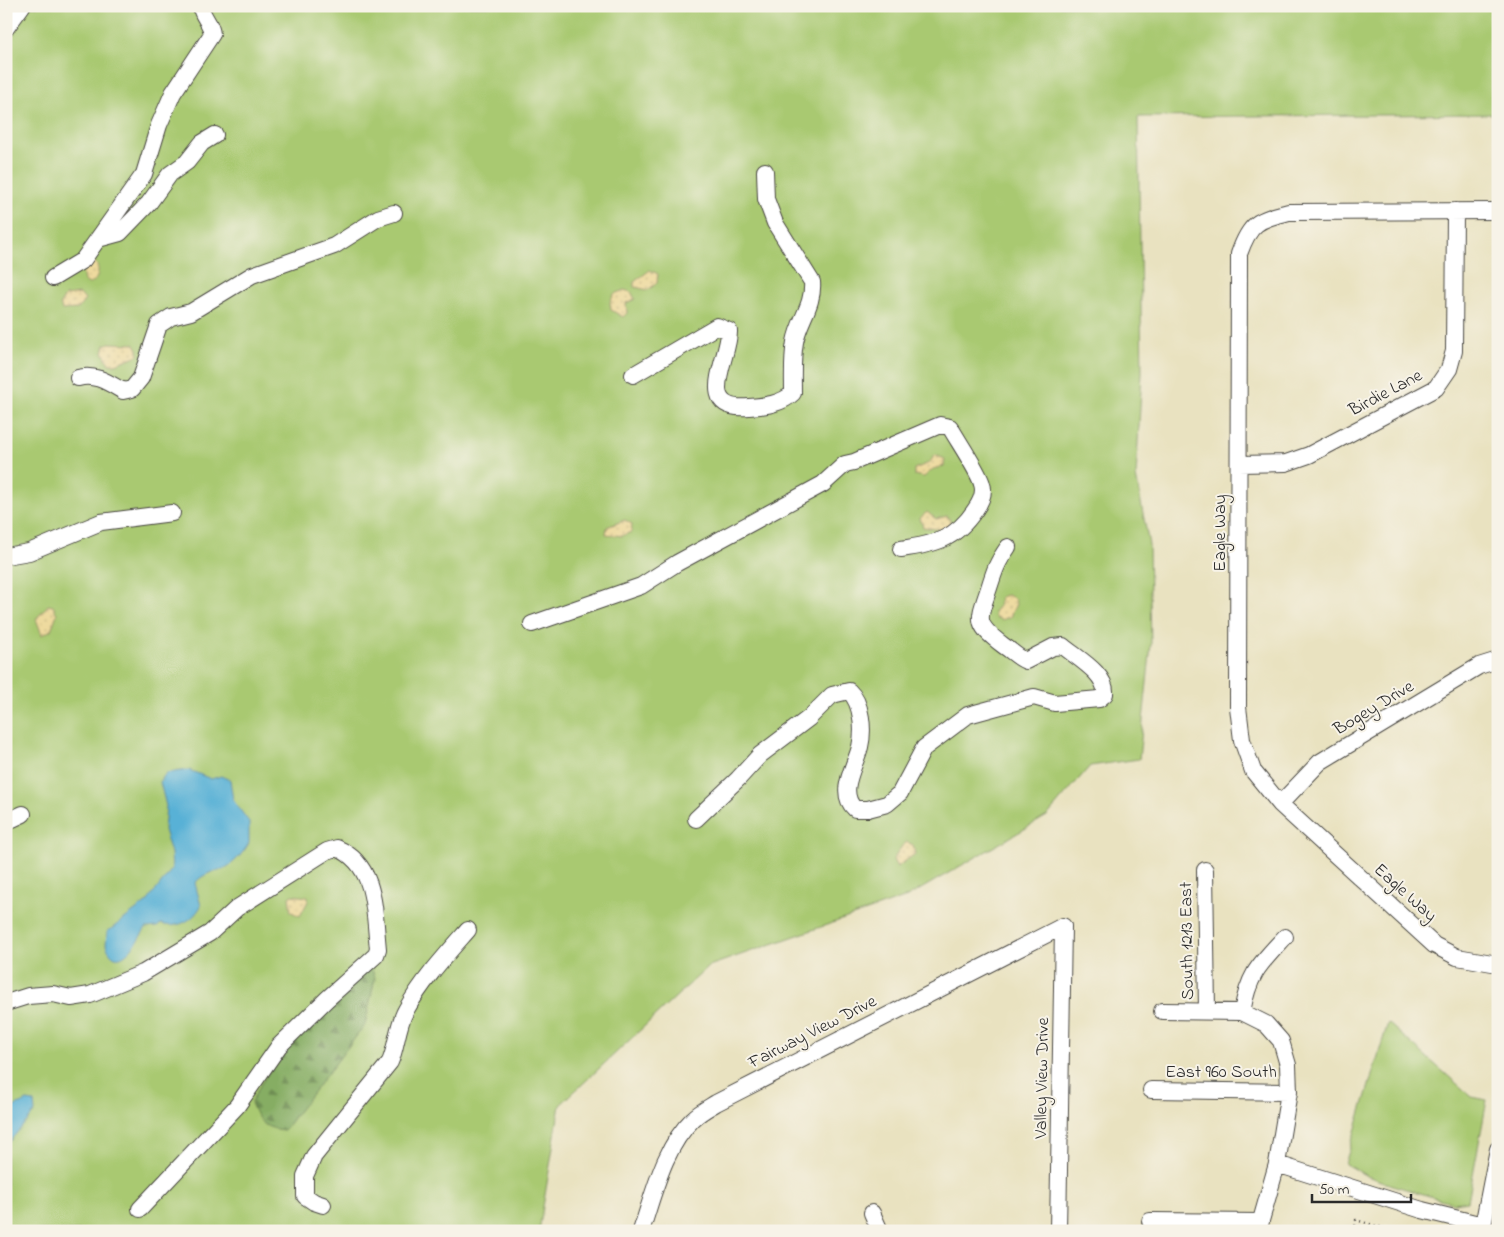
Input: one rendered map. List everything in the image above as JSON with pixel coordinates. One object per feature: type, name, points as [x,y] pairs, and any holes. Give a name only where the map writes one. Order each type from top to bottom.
[{"type":"street","points":[[6,28],[22,6]]},
{"type":"street","points":[[53,278],[83,260],[144,174],[159,125],[174,93],[212,34],[211,24],[201,11],[201,6]]},
{"type":"street","points":[[98,239],[120,233],[149,203],[170,174],[179,169],[202,143],[215,135]]},
{"type":"street","points":[[633,376],[718,326],[729,331],[717,384],[718,394],[722,400],[732,406],[747,407],[787,399],[793,393],[795,341],[810,304],[812,282],[775,223],[766,199],[766,171]]},
{"type":"street","name":"Birdie Lane","points":[[1239,464],[1286,463],[1309,455],[1436,388],[1449,369],[1454,350],[1455,211]]},
{"type":"street","name":"Eagle Way","points":[[1498,211],[1289,212],[1262,219],[1246,234],[1239,254],[1238,707],[1242,740],[1253,771],[1280,804],[1434,945],[1457,957],[1498,964]]},
{"type":"street","points":[[78,378],[86,375],[97,377],[123,391],[132,388],[141,378],[159,325],[171,317],[190,312],[252,275],[334,246],[378,218],[394,213]]},
{"type":"street","points":[[532,624],[641,586],[677,563],[824,484],[845,464],[854,462],[940,425],[950,427],[982,485],[981,501],[969,519],[951,536],[929,545],[900,549]]},
{"type":"street","points":[[6,556],[29,552],[101,522],[172,513]]},
{"type":"street","points":[[696,819],[760,755],[809,718],[832,695],[840,692],[849,691],[856,698],[860,716],[860,746],[846,791],[849,803],[855,809],[868,809],[887,804],[900,793],[924,748],[968,715],[1034,697],[1055,703],[1099,699],[1105,694],[1105,687],[1100,677],[1063,646],[1053,647],[1026,661],[990,636],[981,624],[980,609],[994,566],[1008,547]]},
{"type":"street","name":"Bogey Drive","points":[[1280,804],[1320,762],[1479,666],[1498,660]]},
{"type":"street","points":[[6,822],[23,814]]},
{"type":"street","points":[[6,1003],[28,996],[53,994],[71,998],[90,995],[143,973],[210,933],[237,908],[327,852],[337,848],[350,854],[364,871],[372,888],[378,949],[376,955],[327,999],[280,1046],[237,1106],[140,1208]]},
{"type":"street","name":"South 1213 East","points":[[1205,870],[1206,1011]]},
{"type":"street","name":"Fairway View Drive","points":[[641,1231],[668,1155],[679,1136],[694,1118],[716,1103],[1063,926]]},
{"type":"street","name":"Valley View Drive","points":[[1058,1231],[1063,926]]},
{"type":"street","points":[[323,1205],[305,1196],[305,1176],[314,1156],[390,1062],[396,1048],[405,1012],[430,974],[468,930]]},
{"type":"street","points":[[1242,1012],[1246,988],[1255,969],[1285,937]]},
{"type":"street","points":[[1150,1221],[1260,1226],[1277,1164],[1289,1092],[1288,1065],[1281,1041],[1266,1024],[1242,1012],[1162,1011]]},
{"type":"street","name":"East 960 South","points":[[1151,1090],[1289,1092]]},
{"type":"street","points":[[1277,1164],[1482,1228],[1498,1149]]},
{"type":"street","points":[[872,1212],[880,1231]]},
{"type":"path","points":[[1374,1231],[1355,1226],[1356,1220],[1394,1231]]},
{"type":"green space","points":[[6,6],[1498,6],[1498,114],[1138,117],[1142,373],[1136,476],[1149,545],[1151,644],[1139,759],[1090,766],[1047,816],[907,897],[709,966],[560,1105],[539,1231],[6,1231]]},
{"type":"green space","points":[[369,961],[375,978],[365,1025],[284,1130],[266,1126],[259,1119],[251,1103],[261,1085],[288,1047]]},
{"type":"green space","points":[[1388,1023],[1472,1097],[1487,1100],[1468,1201],[1454,1203],[1392,1185],[1367,1176],[1345,1164]]},
{"type":"sand","points":[[91,262],[95,262],[98,272],[95,281],[89,284],[84,281],[82,271]]},
{"type":"sand","points":[[650,270],[658,274],[657,283],[648,290],[634,287],[634,282]]},
{"type":"sand","points":[[624,290],[631,292],[635,299],[626,303],[627,313],[623,317],[611,310],[610,302],[614,294]]},
{"type":"sand","points":[[80,294],[85,300],[78,309],[62,310],[60,304],[65,296]]},
{"type":"sand","points":[[109,343],[135,344],[138,349],[138,355],[116,364],[109,364],[103,352],[105,345]]},
{"type":"sand","points":[[935,455],[945,459],[944,466],[933,469],[924,477],[914,475],[914,469],[929,463]]},
{"type":"sand","points":[[927,512],[936,519],[947,516],[951,521],[949,526],[942,530],[923,527],[920,518]]},
{"type":"sand","points":[[625,520],[632,524],[631,532],[622,536],[606,534],[607,527]]},
{"type":"sand","points":[[1007,595],[1014,598],[1016,604],[1010,617],[1001,620],[995,617],[994,612],[998,607],[1000,597]]},
{"type":"sand","points":[[48,605],[53,606],[57,614],[51,630],[42,635],[36,619]]},
{"type":"sand","points":[[907,842],[913,845],[915,854],[897,867],[893,860]]},
{"type":"sand","points":[[292,895],[308,897],[308,901],[300,916],[291,912],[289,897]]},
{"type":"water","points":[[189,770],[211,779],[221,776],[230,780],[233,800],[249,822],[249,843],[231,865],[204,875],[195,883],[201,906],[194,916],[179,924],[161,924],[157,927],[146,928],[128,952],[116,957],[111,954],[106,945],[107,932],[147,902],[172,869],[171,853],[164,830],[166,806],[160,782],[166,773]]},
{"type":"water","points":[[27,1101],[34,1102],[35,1112],[8,1143],[6,1152],[6,1110]]}]
